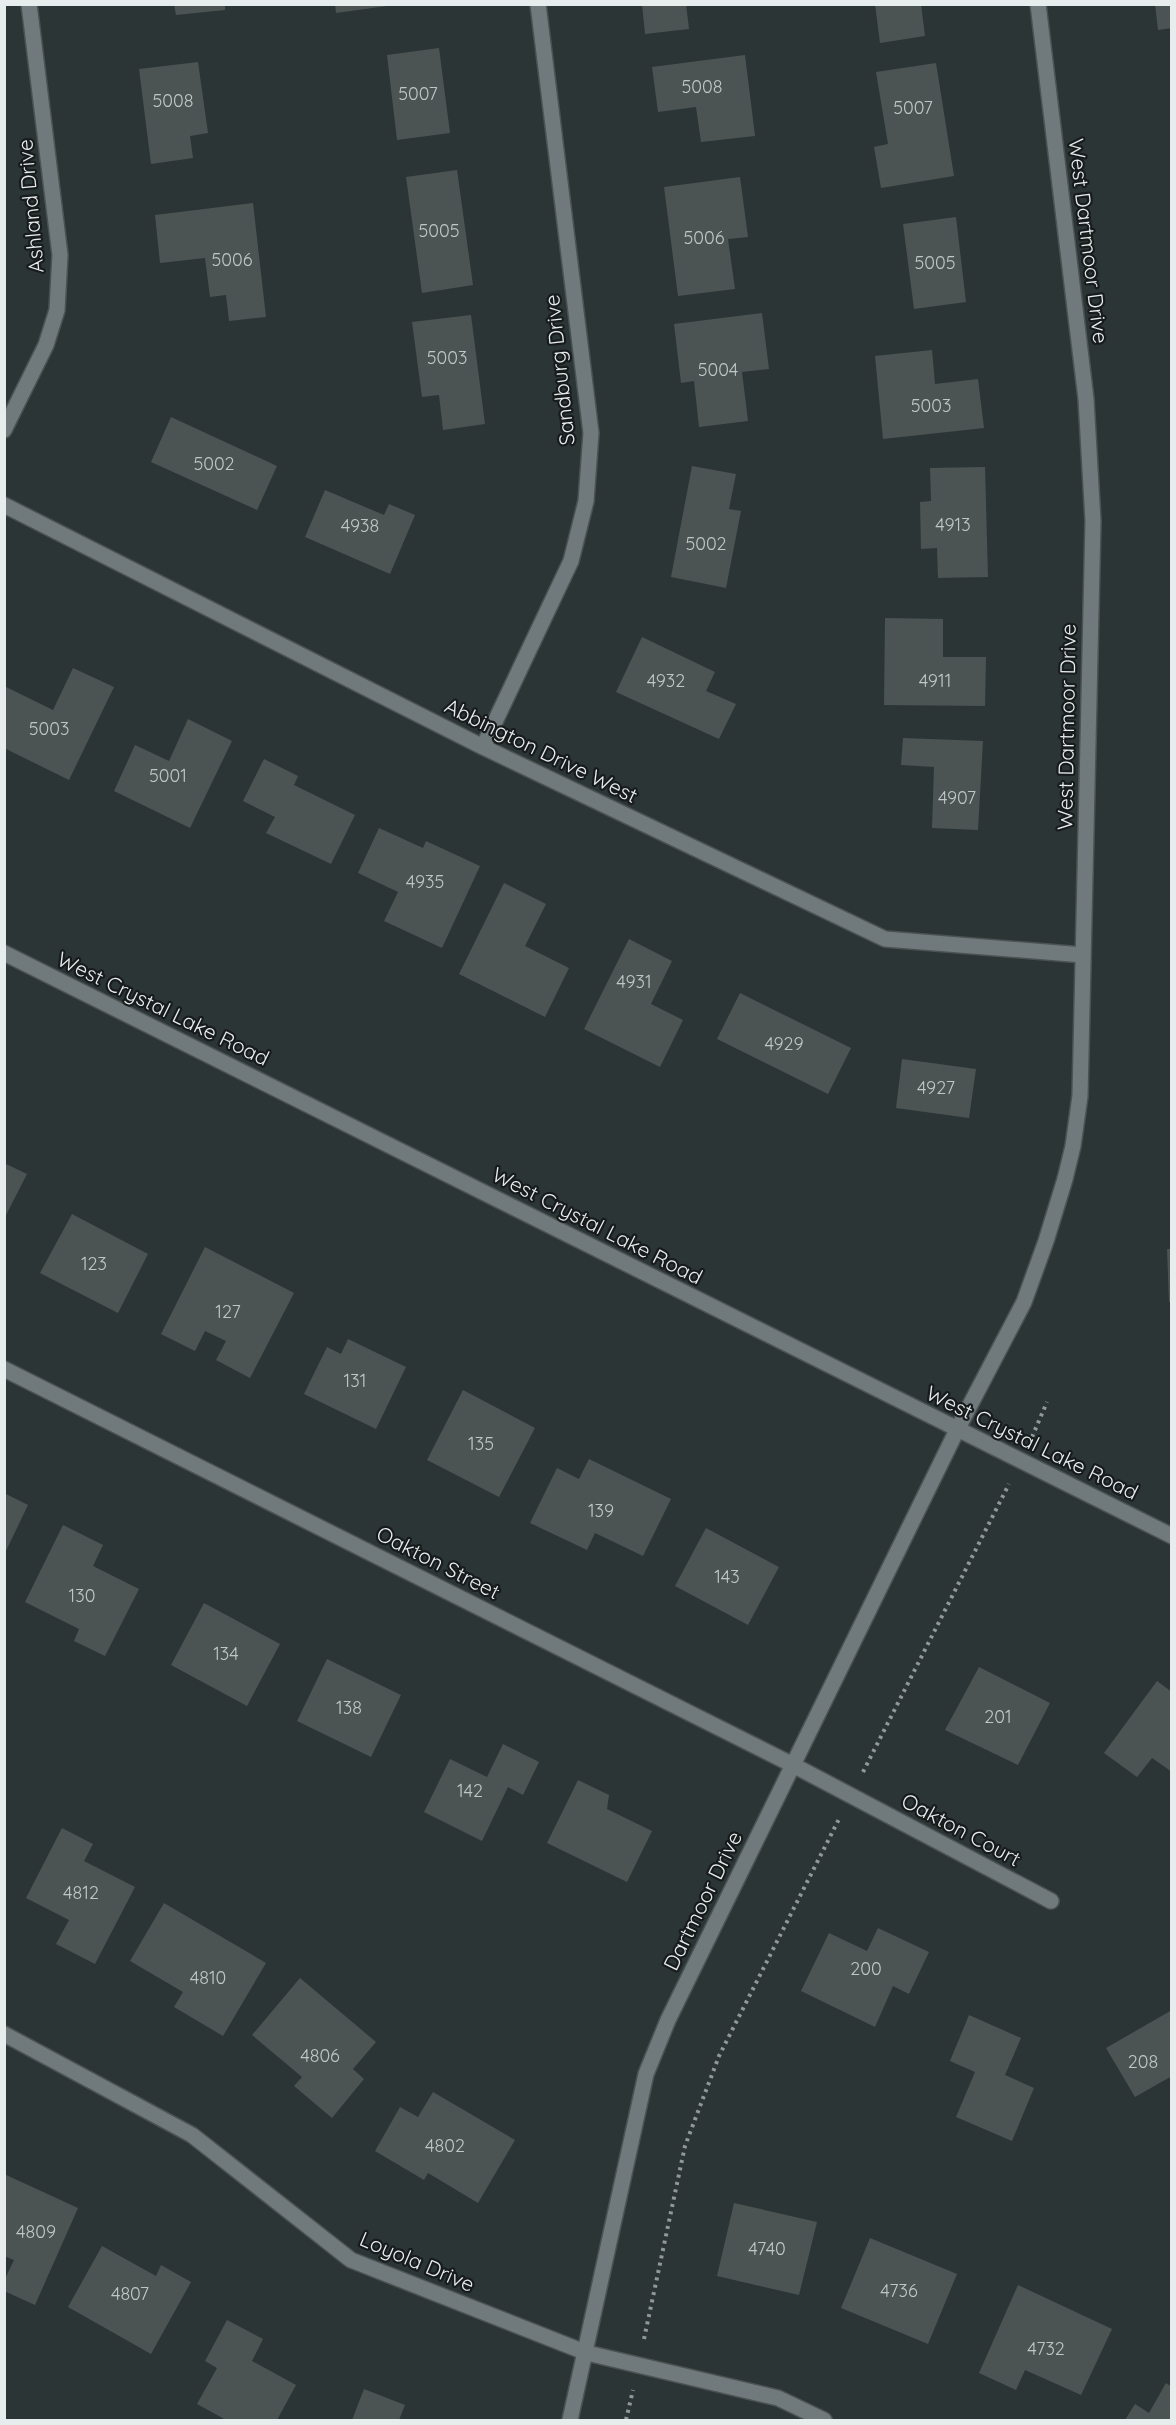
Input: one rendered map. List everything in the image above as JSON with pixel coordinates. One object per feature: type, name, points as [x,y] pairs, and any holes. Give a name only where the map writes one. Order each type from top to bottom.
[{"type":"street","name":"Ashland Drive","points":[[4,430],[46,345],[57,310],[60,255],[29,4]]},
{"type":"street","name":"Sandburg Drive","points":[[483,747],[571,561],[586,501],[591,433],[538,4]]},
{"type":"street","name":"West Dartmoor Drive","points":[[957,1430],[1024,1302],[1047,1241],[1073,1146],[1080,1096],[1093,521],[1092,466],[1085,387],[1038,4]]},
{"type":"street","name":"Abbington Drive West","points":[[4,505],[483,747],[885,939],[1083,955]]},
{"type":"street","name":"West Crystal Lake Road","points":[[4,953],[1172,1536]]},
{"type":"street","name":"Oakton Street","points":[[4,1369],[851,1796]]},
{"type":"street","name":"Dartmoor Drive","points":[[570,2421],[587,2353],[646,2074],[668,2020],[957,1430]]},
{"type":"street","name":"Oakton Court","points":[[851,1796],[1051,1901]]},
{"type":"street","name":"Loyola Drive","points":[[4,2034],[192,2135],[351,2260],[587,2353],[778,2398],[824,2421]]},
{"type":"path","points":[[626,2421],[688,2136],[718,2056],[1021,1460],[1047,1402]]},
{"type":"building","points":[[174,4],[225,4],[225,10],[176,15]]},
{"type":"building","points":[[335,4],[387,4],[387,6],[336,13]]},
{"type":"building","points":[[642,4],[686,4],[689,29],[645,34]]},
{"type":"building","points":[[875,4],[921,4],[925,36],[880,43]]},
{"type":"building","points":[[1155,4],[1172,4],[1172,28],[1158,30]]},
{"type":"building","points":[[439,48],[450,133],[397,140],[387,55]]},
{"type":"building","points":[[745,55],[755,136],[701,142],[696,107],[658,112],[652,67]]},
{"type":"building","points":[[198,62],[208,133],[190,136],[193,158],[151,164],[139,69]]},
{"type":"building","points":[[936,63],[954,176],[881,188],[874,147],[888,144],[876,72]]},
{"type":"building","points":[[457,170],[473,285],[422,293],[406,177]]},
{"type":"building","points":[[740,177],[748,237],[728,239],[735,289],[678,296],[664,187]]},
{"type":"building","points":[[253,203],[266,317],[229,321],[226,295],[210,297],[205,258],[160,263],[155,215]]},
{"type":"building","points":[[956,217],[966,302],[914,309],[903,224]]},
{"type":"building","points":[[762,313],[769,369],[742,372],[748,421],[699,427],[694,381],[681,383],[674,324]]},
{"type":"building","points":[[471,315],[485,424],[443,430],[439,395],[422,397],[412,322]]},
{"type":"building","points":[[932,350],[935,384],[978,379],[984,428],[883,439],[875,356]]},
{"type":"building","points":[[171,417],[277,466],[257,510],[151,462]]},
{"type":"building","points":[[692,466],[736,474],[729,509],[741,511],[726,588],[671,577]]},
{"type":"building","points":[[985,467],[988,577],[938,578],[937,548],[921,549],[920,502],[931,501],[930,468]]},
{"type":"building","points":[[325,490],[384,515],[389,504],[415,515],[390,574],[305,537]]},
{"type":"building","points":[[885,618],[943,619],[943,657],[986,657],[985,706],[884,705]]},
{"type":"building","points":[[642,637],[715,672],[706,691],[736,704],[719,739],[616,692]]},
{"type":"building","points":[[73,668],[114,687],[69,780],[4,748],[4,689],[6,687],[53,710]]},
{"type":"building","points":[[188,719],[232,741],[190,828],[114,791],[135,745],[169,761]]},
{"type":"building","points":[[903,738],[983,741],[978,830],[932,828],[934,767],[901,765]]},
{"type":"building","points":[[264,759],[298,776],[294,785],[355,815],[331,864],[266,833],[275,817],[243,801]]},
{"type":"building","points":[[379,828],[423,848],[426,841],[480,866],[442,948],[384,921],[398,892],[358,873]]},
{"type":"building","points":[[504,883],[546,904],[525,946],[569,968],[545,1017],[459,974]]},
{"type":"building","points":[[629,939],[672,961],[651,1004],[683,1020],[660,1067],[584,1029]]},
{"type":"building","points":[[740,993],[851,1048],[828,1094],[717,1039]]},
{"type":"building","points":[[902,1059],[976,1069],[969,1118],[896,1108]]},
{"type":"building","points":[[4,1163],[27,1174],[4,1219]]},
{"type":"building","points":[[72,1214],[148,1254],[118,1313],[40,1273]]},
{"type":"building","points":[[205,1247],[294,1293],[250,1378],[216,1360],[226,1341],[205,1331],[195,1351],[161,1334]]},
{"type":"building","points":[[1167,1249],[1172,1249],[1172,1302],[1169,1302]]},
{"type":"building","points":[[348,1339],[406,1367],[376,1429],[304,1394],[327,1347],[341,1354]]},
{"type":"building","points":[[463,1390],[535,1428],[499,1497],[427,1460]]},
{"type":"building","points":[[589,1459],[671,1499],[643,1556],[595,1533],[587,1550],[530,1523],[557,1468],[579,1479]]},
{"type":"building","points":[[4,1493],[28,1505],[4,1555]]},
{"type":"building","points":[[63,1525],[103,1545],[93,1566],[139,1589],[105,1656],[74,1641],[79,1629],[25,1602]]},
{"type":"building","points":[[706,1528],[779,1567],[748,1625],[675,1586]]},
{"type":"building","points":[[204,1603],[280,1644],[247,1706],[171,1665]]},
{"type":"building","points":[[327,1659],[401,1695],[371,1757],[297,1721]]},
{"type":"building","points":[[979,1667],[1050,1703],[1018,1765],[945,1730]]},
{"type":"building","points":[[1157,1681],[1172,1692],[1172,1772],[1152,1758],[1137,1777],[1104,1753]]},
{"type":"building","points":[[503,1744],[539,1762],[523,1795],[508,1787],[482,1841],[424,1812],[450,1759],[487,1777]]},
{"type":"building","points":[[578,1780],[609,1795],[607,1809],[652,1831],[627,1882],[547,1843]]},
{"type":"building","points":[[62,1828],[93,1844],[84,1861],[135,1887],[95,1964],[56,1944],[69,1920],[26,1898]]},
{"type":"building","points":[[164,1903],[266,1963],[223,2036],[174,2007],[183,1992],[130,1961]]},
{"type":"building","points":[[878,1928],[929,1952],[909,1994],[893,1986],[875,2027],[801,1991],[829,1933],[867,1951]]},
{"type":"building","points":[[300,1978],[376,2042],[353,2069],[364,2079],[332,2118],[294,2086],[302,2077],[252,2035]]},
{"type":"building","points":[[1172,2010],[1172,2076],[1135,2097],[1106,2048]]},
{"type":"building","points":[[969,2015],[1021,2038],[1005,2075],[1034,2088],[1012,2141],[956,2117],[975,2072],[950,2061]]},
{"type":"building","points":[[433,2092],[515,2140],[478,2203],[428,2173],[424,2180],[375,2151],[400,2107],[418,2117]]},
{"type":"building","points":[[4,2174],[78,2208],[35,2305],[4,2291],[4,2281],[14,2260],[4,2256]]},
{"type":"building","points":[[734,2203],[817,2222],[799,2295],[717,2276]]},
{"type":"building","points":[[870,2238],[957,2274],[928,2344],[841,2308]]},
{"type":"building","points":[[102,2246],[156,2276],[161,2265],[191,2282],[151,2354],[68,2307]]},
{"type":"building","points":[[1018,2285],[1112,2329],[1081,2395],[1025,2370],[1016,2390],[979,2373]]},
{"type":"building","points":[[227,2320],[263,2339],[252,2361],[296,2385],[277,2420],[226,2420],[197,2404],[217,2368],[205,2361]]},
{"type":"building","points":[[1166,2383],[1172,2387],[1172,2420],[1125,2420],[1135,2404],[1149,2413]]},
{"type":"building","points":[[364,2389],[405,2405],[399,2420],[352,2420]]}]
